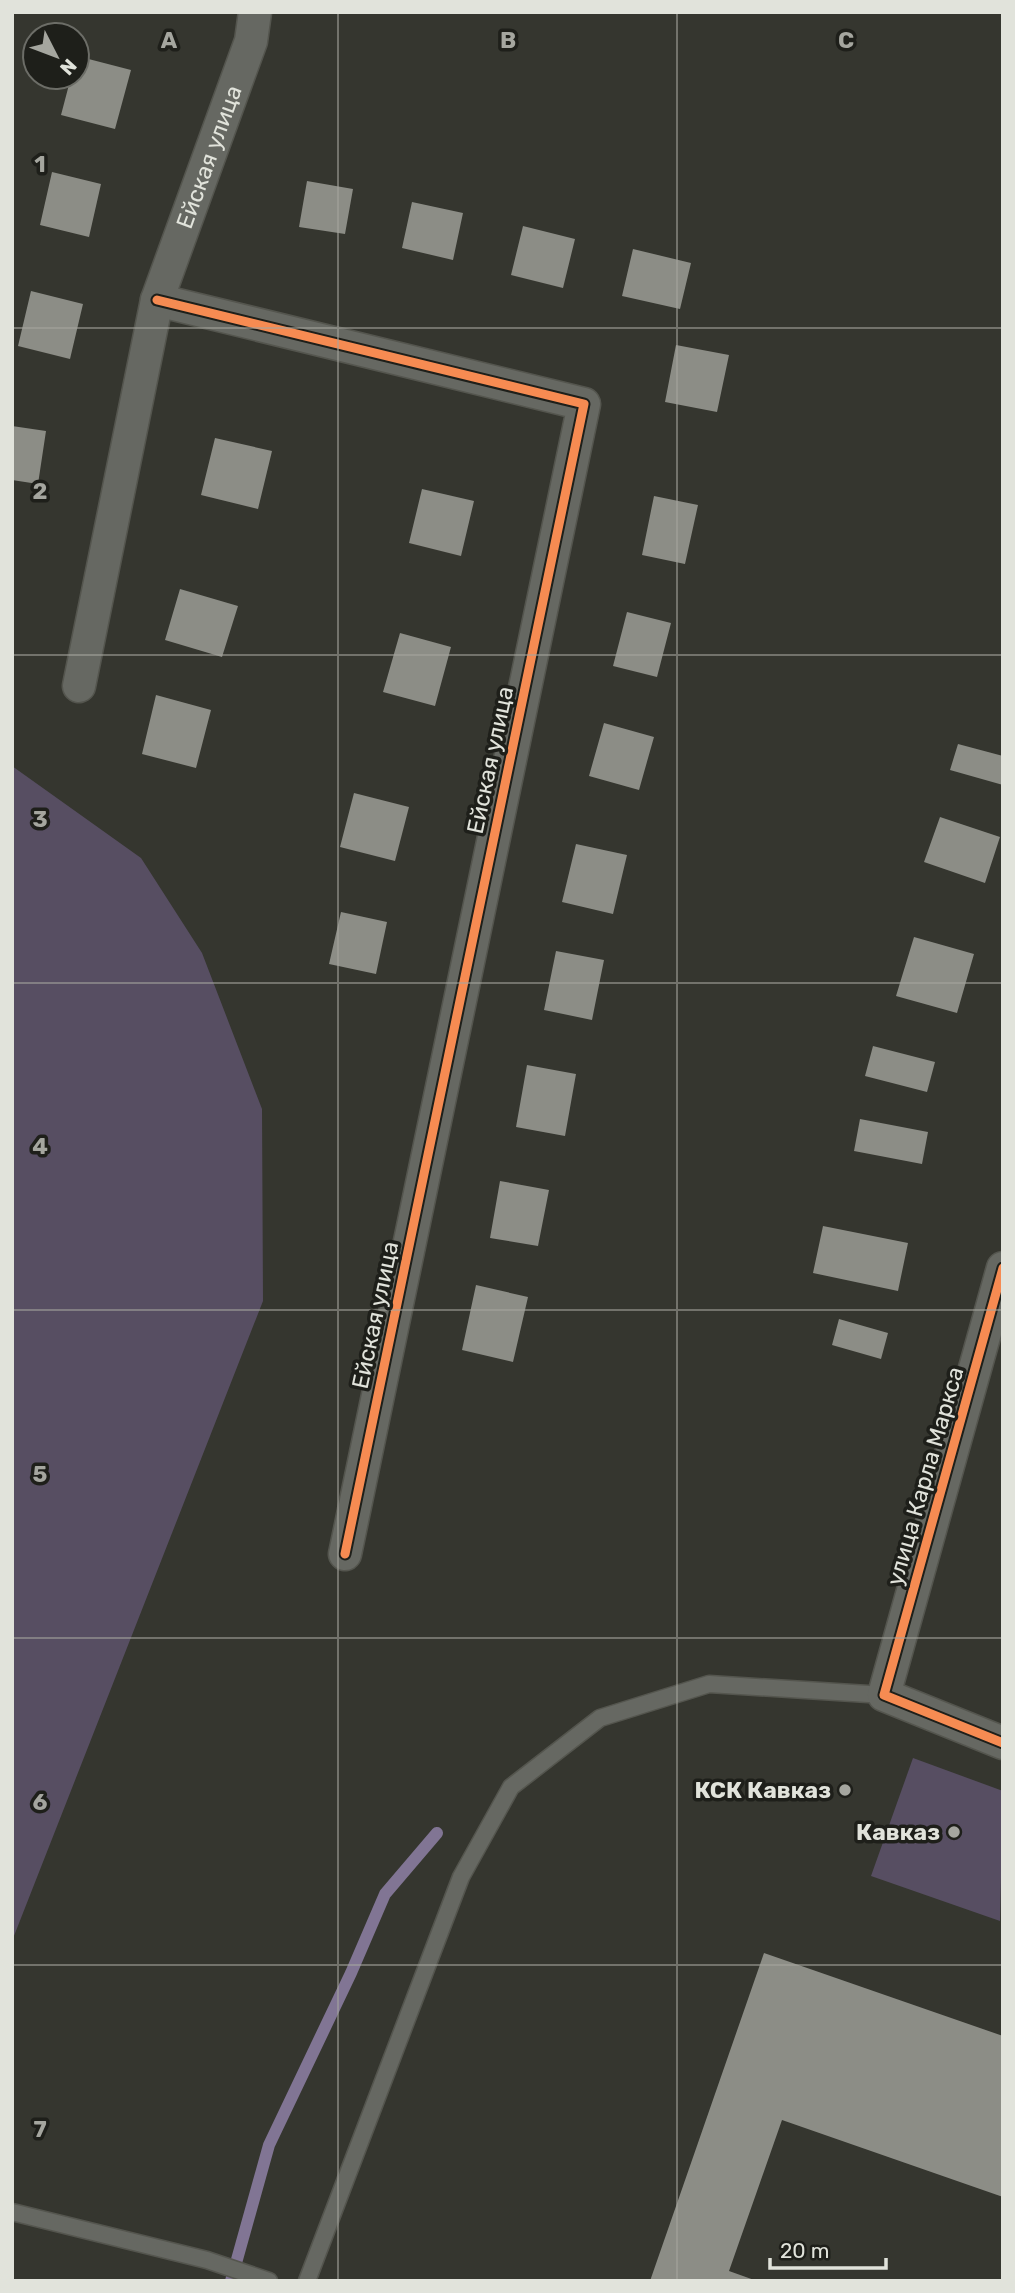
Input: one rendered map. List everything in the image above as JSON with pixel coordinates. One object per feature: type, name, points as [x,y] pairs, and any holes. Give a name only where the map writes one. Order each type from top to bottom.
[{"type":"street","name":"Ейская улица","points":[[79,686],[157,300],[251,41],[255,12]]},
{"type":"street","name":"Ейская улица","points":[[157,300],[584,404],[345,1554]]},
{"type":"street","name":"улица Карла Маркса","points":[[884,1695],[1003,1268]]},
{"type":"street","points":[[884,1695],[1003,1743]]},
{"type":"lane","points":[[307,2281],[461,1877],[511,1787],[600,1718],[709,1684],[884,1695]]},
{"type":"lane","points":[[12,2212],[207,2260],[265,2279]]},
{"type":"shaded area","points":[[12,766],[141,858],[202,953],[262,1109],[263,1301],[12,1941]]},
{"type":"shaded area","points":[[913,1758],[1003,1791],[1000,1921],[871,1876]]},
{"type":"building","points":[[91,60],[131,70],[115,129],[61,115],[67,91],[91,91]]},
{"type":"building","points":[[52,172],[101,184],[89,237],[40,225]]},
{"type":"building","points":[[307,181],[353,189],[345,234],[299,227]]},
{"type":"building","points":[[412,202],[463,213],[453,260],[402,248]]},
{"type":"building","points":[[523,226],[575,239],[563,288],[511,275]]},
{"type":"building","points":[[633,249],[691,263],[680,309],[622,296]]},
{"type":"building","points":[[31,291],[83,304],[70,359],[18,346]]},
{"type":"building","points":[[676,345],[729,355],[717,412],[665,402]]},
{"type":"building","points":[[12,426],[46,431],[38,484],[12,480]]},
{"type":"building","points":[[215,438],[272,451],[258,509],[201,495]]},
{"type":"building","points":[[422,489],[474,501],[461,556],[409,543]]},
{"type":"building","points":[[654,496],[698,505],[685,564],[642,555]]},
{"type":"building","points":[[180,589],[238,606],[222,657],[165,640]]},
{"type":"building","points":[[627,612],[671,623],[657,677],[613,666]]},
{"type":"building","points":[[400,633],[451,647],[435,706],[383,692]]},
{"type":"building","points":[[156,695],[211,710],[196,768],[142,754]]},
{"type":"building","points":[[604,723],[654,737],[639,790],[589,776]]},
{"type":"building","points":[[958,744],[1003,756],[1003,785],[950,770]]},
{"type":"building","points":[[354,793],[409,807],[395,861],[340,847]]},
{"type":"building","points":[[940,817],[1000,837],[985,883],[924,862]]},
{"type":"building","points":[[576,844],[627,855],[613,914],[562,902]]},
{"type":"building","points":[[341,912],[387,922],[376,974],[329,964]]},
{"type":"building","points":[[914,937],[974,954],[957,1013],[896,996]]},
{"type":"building","points":[[556,951],[604,960],[592,1020],[544,1010]]},
{"type":"building","points":[[873,1046],[935,1062],[927,1092],[865,1076]]},
{"type":"building","points":[[527,1065],[576,1074],[565,1136],[516,1127]]},
{"type":"building","points":[[860,1119],[928,1132],[922,1164],[854,1151]]},
{"type":"building","points":[[500,1181],[549,1190],[538,1246],[490,1238]]},
{"type":"building","points":[[823,1226],[908,1243],[898,1291],[813,1273]]},
{"type":"building","points":[[476,1285],[528,1297],[513,1362],[462,1350]]},
{"type":"building","points":[[839,1319],[888,1333],[881,1359],[832,1345]]},
{"type":"building","points":[[764,1953],[1003,2036],[1003,2197],[782,2120],[729,2271],[757,2281],[650,2281]]},
{"type":"waterway","points":[[231,2281],[269,2145],[351,1973],[385,1894],[437,1833]]},
{"type":"cycle path","points":[[157,300],[584,404],[345,1554]]},
{"type":"cycle path","points":[[1003,1268],[884,1695],[1003,1743]]},
{"type":"place","name":"КСК Кавказ","points":[[845,1790]]},
{"type":"place","name":"Кавказ","points":[[954,1832]]}]
